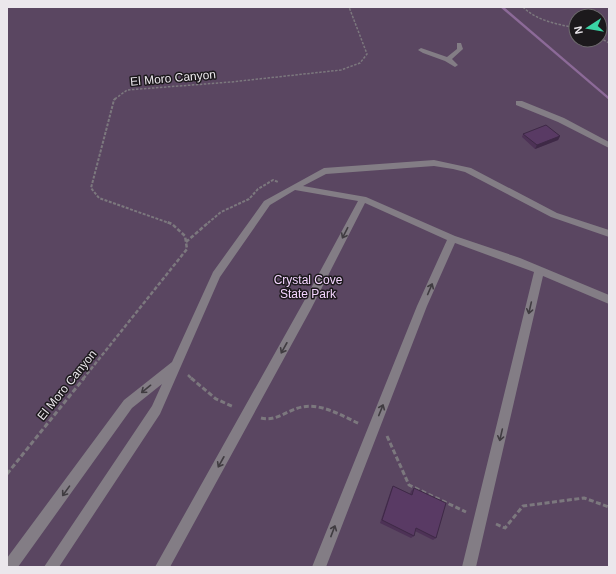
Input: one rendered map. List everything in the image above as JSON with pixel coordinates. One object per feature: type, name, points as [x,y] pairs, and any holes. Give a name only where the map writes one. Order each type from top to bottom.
[{"type":"lane","points":[[450,58],[460,49],[459,44]]},
{"type":"lane","points":[[421,50],[429,54],[450,58],[455,64]]},
{"type":"lane","points":[[519,103],[561,120],[609,145]]},
{"type":"lane","points":[[51,567],[156,410],[216,275],[267,203],[324,171],[434,163],[468,170],[554,215],[609,234]]},
{"type":"lane","points":[[294,187],[363,199],[452,238],[539,270],[609,300]]},
{"type":"lane","points":[[162,567],[307,306],[363,199]]},
{"type":"lane","points":[[319,567],[422,306],[452,238]]},
{"type":"lane","points":[[469,567],[539,270]]},
{"type":"lane","points":[[9,567],[128,404],[176,365]]},
{"type":"path","name":"El Moro Canyon","points":[[7,474],[187,249],[185,236],[172,224],[99,198],[91,188],[114,100],[127,90],[231,82],[341,70],[360,63],[367,54],[349,7]]},
{"type":"path","points":[[523,7],[527,11],[555,24],[568,26]]},
{"type":"path","points":[[186,242],[221,212],[249,199],[258,190],[273,180],[294,187]]},
{"type":"path","points":[[176,365],[216,399],[236,408]]},
{"type":"path","points":[[256,416],[268,420],[302,407],[325,408],[368,427]]},
{"type":"path","points":[[381,433],[387,435],[409,485],[474,516]]},
{"type":"path","points":[[491,523],[504,528],[523,506],[584,498],[609,507]]},
{"type":"green space","name":"Crystal Cove State Park","points":[[7,7],[609,7],[609,567],[7,567]]},
{"type":"building","points":[[546,125],[560,136],[537,145],[523,134]]},
{"type":"building","points":[[393,486],[412,495],[414,488],[446,503],[436,538],[416,528],[414,536],[382,520]]},
{"type":"waterway","points":[[502,7],[609,99]]}]
